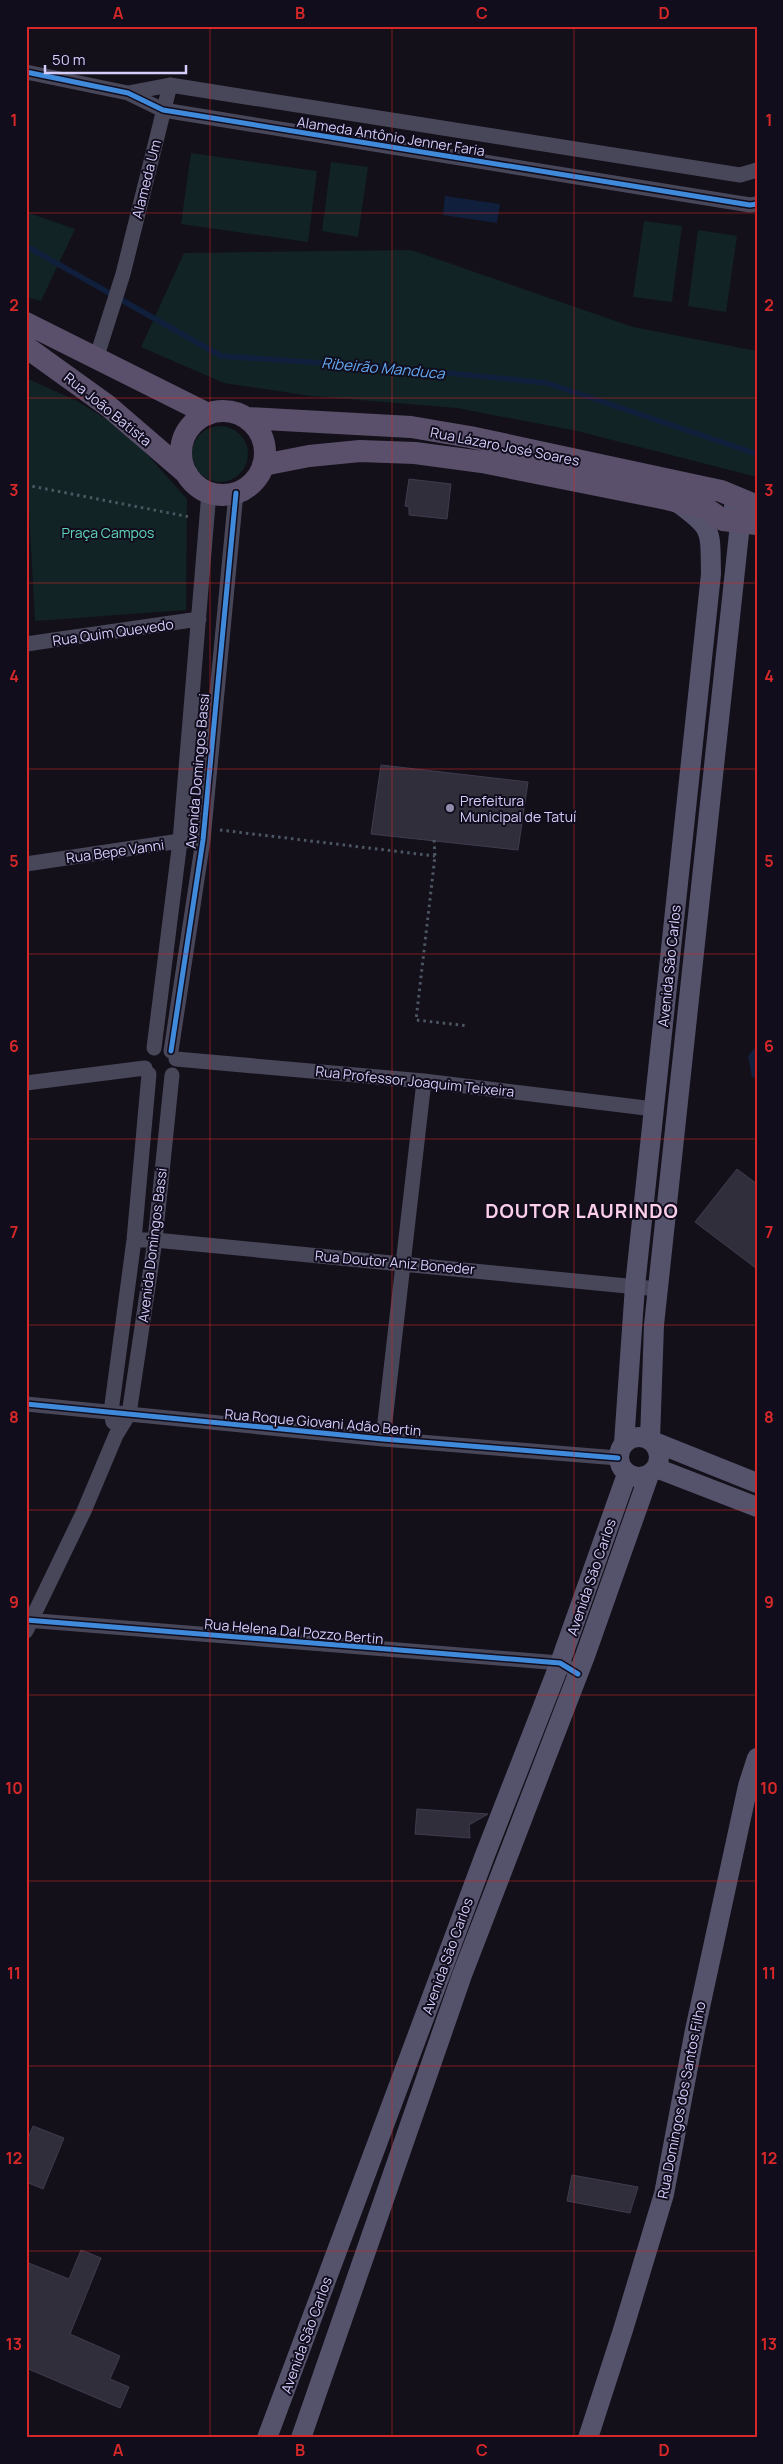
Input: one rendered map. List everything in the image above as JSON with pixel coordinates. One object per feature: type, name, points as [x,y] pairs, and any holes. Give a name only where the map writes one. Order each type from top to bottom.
[{"type":"main road","points":[[26,323],[208,414]]},
{"type":"main road","name":"Rua João Batista","points":[[26,347],[108,406],[187,474]]},
{"type":"main road","points":[[96,359],[108,406]]},
{"type":"main road","points":[[222,411],[235,412],[247,418],[263,439],[265,452],[263,465],[257,477],[248,487],[236,493],[209,492],[196,485],[187,474],[182,460],[184,439],[195,421],[208,414],[222,411]]},
{"type":"main road","name":"Rua Lázaro José Soares","points":[[247,418],[411,428],[470,437],[720,491],[757,506]]},
{"type":"main road","name":"Rua Lázaro José Soares","points":[[263,465],[309,456],[360,451],[415,453],[482,462],[707,509],[723,520],[749,524]]},
{"type":"main road","name":"Avenida São Carlos","points":[[651,1440],[654,1325],[749,524],[720,491]]},
{"type":"main road","name":"Avenida São Carlos","points":[[267,2438],[478,1873],[560,1663],[623,1458],[635,1286],[711,574],[710,537],[702,521],[678,503]]},
{"type":"main road","points":[[757,1483],[641,1436],[631,1438],[623,1458],[638,1478],[652,1472],[757,1507]]},
{"type":"main road","points":[[651,1440],[659,1454],[652,1472]]},
{"type":"main road","name":"Avenida São Carlos","points":[[301,2438],[462,1975],[578,1674],[652,1472]]},
{"type":"main road","name":"Rua Domingos dos Santos Filho","points":[[588,2438],[664,2194],[699,2011],[748,1786],[757,1758]]},
{"type":"street","name":"Alameda Antônio Jenner Faria","points":[[26,72],[128,93],[163,110],[750,205],[757,204]]},
{"type":"street","name":"Alameda Antônio Jenner Faria","points":[[128,93],[170,85],[740,175],[757,170]]},
{"type":"street","name":"Alameda Um","points":[[96,359],[123,274],[170,85]]},
{"type":"street","name":"Avenida Domingos Bassi","points":[[154,1048],[180,841],[200,620],[209,492]]},
{"type":"street","name":"Avenida Domingos Bassi","points":[[174,1055],[204,834],[236,493]]},
{"type":"street","name":"Rua Quim Quevedo","points":[[26,644],[200,620]]},
{"type":"street","name":"Rua Bepe Vanni","points":[[26,864],[180,841],[204,834]]},
{"type":"street","points":[[26,1083],[147,1071],[164,1079],[172,1075],[176,1068],[174,1055],[163,1047],[154,1048],[148,1053],[145,1060],[147,1071]]},
{"type":"street","name":"Rua Professor Joaquim Teixeira","points":[[174,1055],[424,1081],[654,1109]]},
{"type":"street","name":"Avenida Domingos Bassi","points":[[116,1435],[111,1412],[134,1240],[147,1071]]},
{"type":"street","name":"Avenida Domingos Bassi","points":[[129,1414],[155,1240],[172,1075]]},
{"type":"street","points":[[383,1439],[424,1081]]},
{"type":"street","name":"Rua Doutor Aniz Boneder","points":[[134,1240],[155,1240],[402,1263],[658,1289]]},
{"type":"street","name":"Rua Roque Giovani Adão Bertin","points":[[26,1404],[383,1439],[623,1458]]},
{"type":"street","points":[[28,1624],[84,1511],[116,1435],[129,1414]]},
{"type":"street","name":"Rua Helena Dal Pozzo Bertin","points":[[28,1624],[560,1663]]},
{"type":"street","points":[[560,1663],[578,1674]]},
{"type":"path","points":[[26,484],[208,520]]},
{"type":"path","points":[[204,834],[435,856]]},
{"type":"path","points":[[434,840],[435,856],[416,1020],[468,1026]]},
{"type":"green space","points":[[191,153],[317,171],[308,242],[181,224]]},
{"type":"green space","points":[[331,162],[368,167],[358,237],[322,231]]},
{"type":"green space","points":[[26,212],[75,229],[41,301],[26,297]]},
{"type":"green space","points":[[644,221],[682,226],[672,302],[633,297]]},
{"type":"green space","points":[[698,230],[737,236],[726,312],[688,306]]},
{"type":"green space","points":[[411,250],[633,327],[757,351],[757,477],[577,431],[457,408],[311,396],[224,383],[141,347],[184,253]]},
{"type":"green space","name":"Praça Campos","points":[[26,378],[77,401],[127,432],[187,499],[186,610],[35,621],[26,457]]},
{"type":"green space","points":[[220,426],[231,428],[240,434],[246,443],[248,454],[246,465],[240,474],[231,480],[220,482],[209,480],[200,474],[194,465],[192,454],[194,443],[200,434],[209,428]]},
{"type":"water","points":[[445,196],[500,204],[497,223],[443,215]]},
{"type":"water","points":[[757,1045],[757,1078],[752,1077],[748,1056]]},
{"type":"building","points":[[409,479],[451,484],[447,519],[409,515],[409,507],[405,506]]},
{"type":"building","name":"Prefeitura Municipal de Tatuí","points":[[381,765],[528,782],[518,850],[371,834]]},
{"type":"building","points":[[737,1169],[757,1184],[757,1269],[695,1222]]},
{"type":"building","points":[[417,1809],[488,1814],[469,1825],[470,1838],[415,1834]]},
{"type":"building","points":[[33,2126],[64,2138],[43,2189],[26,2182],[26,2143]]},
{"type":"building","points":[[572,2175],[638,2187],[630,2213],[567,2201]]},
{"type":"building","points":[[81,2250],[101,2258],[70,2334],[120,2356],[110,2379],[129,2387],[120,2408],[26,2368],[26,2262],[69,2279]]},
{"type":"waterway","name":"Ribeirão Manduca","points":[[26,246],[221,356],[398,368],[547,383],[757,454]]},
{"type":"cycle path","points":[[26,72],[128,93],[163,110],[750,205],[757,204]]},
{"type":"cycle path","points":[[171,1051],[203,840],[236,493]]},
{"type":"cycle path","points":[[26,1404],[383,1439],[618,1458]]},
{"type":"cycle path","points":[[26,1620],[560,1663],[578,1674]]},
{"type":"place","name":"Prefeitura Municipal de Tatuí","points":[[450,808]]},
{"type":"district","name":"DOUTOR LAURINDO","points":[[582,1211]]}]
